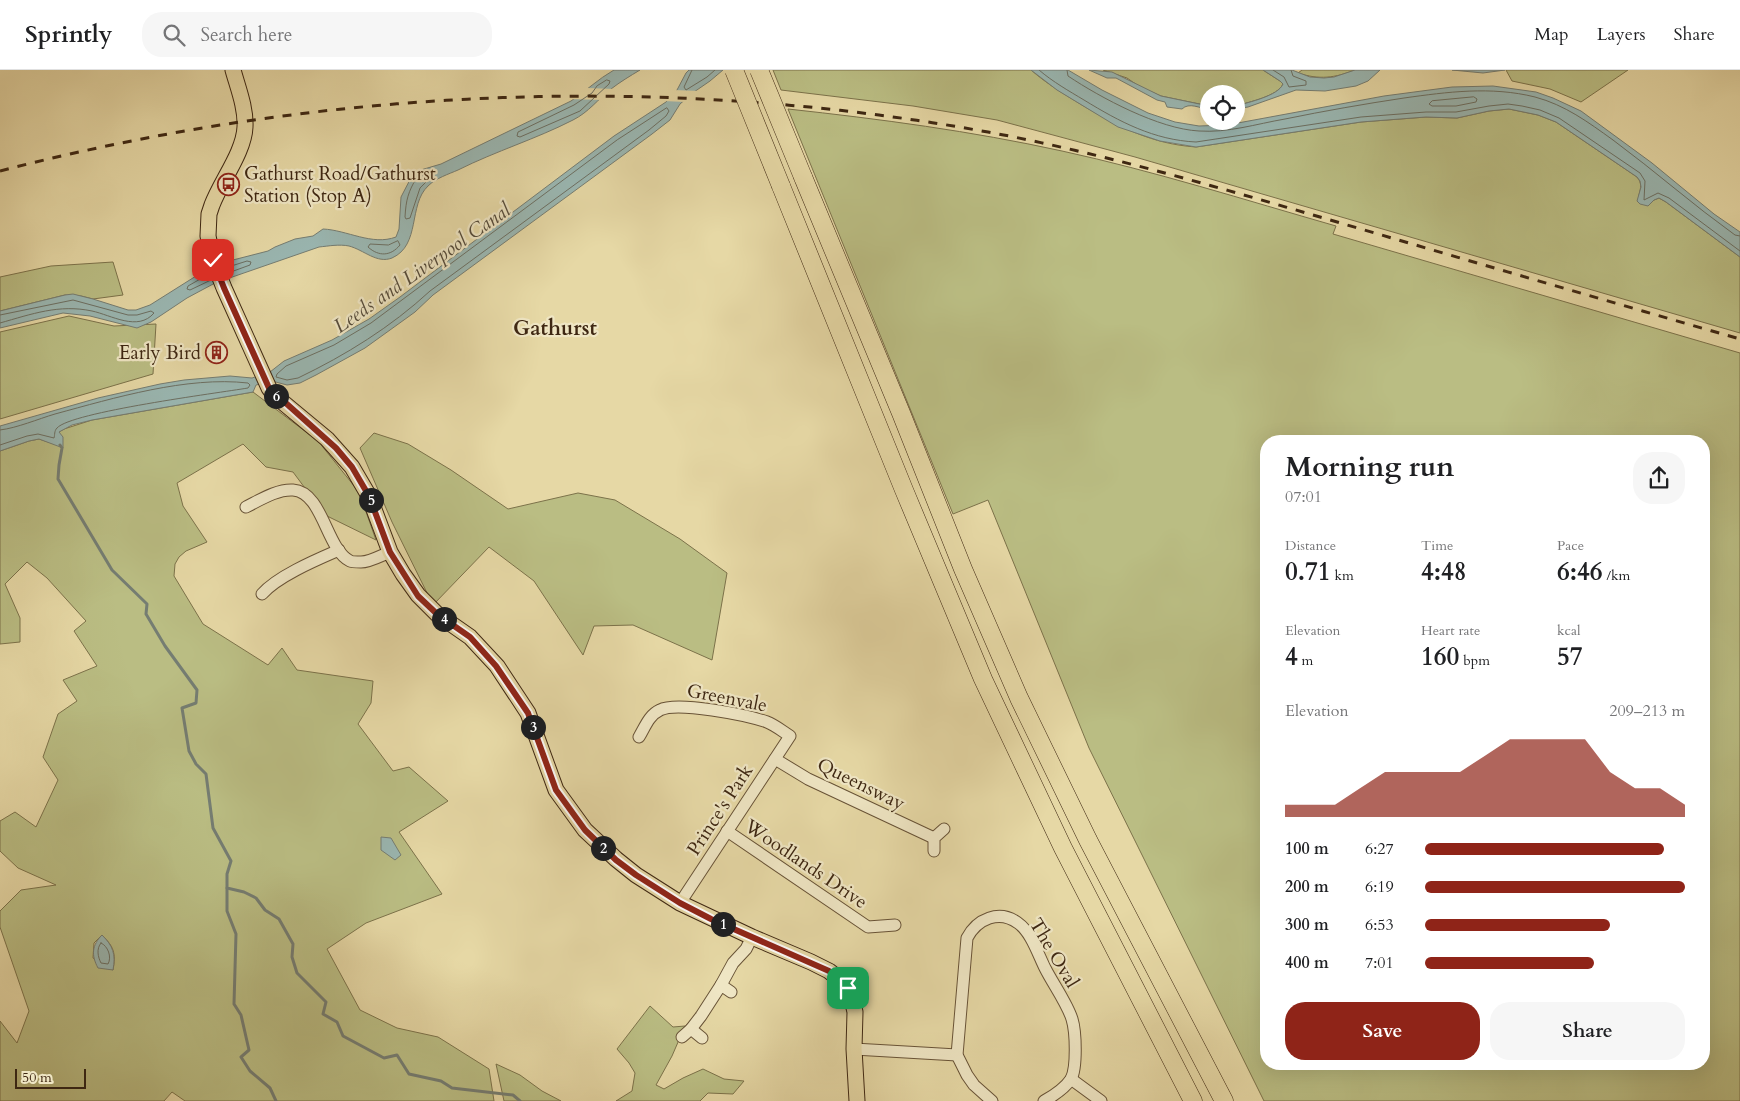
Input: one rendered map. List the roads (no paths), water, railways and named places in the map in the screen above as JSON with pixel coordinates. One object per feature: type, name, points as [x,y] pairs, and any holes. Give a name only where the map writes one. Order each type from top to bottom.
[{"type":"highway","points":[[734,70],[904,490],[983,679],[1063,848],[1193,1101]]},
{"type":"highway","points":[[759,70],[963,569],[1019,698],[1088,840],[1224,1101]]},
{"type":"main road","points":[[233,70],[240,95],[245,125],[239,148],[216,194],[209,214],[208,236],[213,260],[263,377],[274,395],[332,443],[352,467],[369,496],[390,552],[418,596],[437,614],[477,644],[496,666],[523,704],[533,726],[551,780],[562,800],[585,830],[616,860],[680,903],[823,968],[843,982],[851,994],[854,1003],[857,1101]]},
{"type":"street","points":[[246,507],[280,491],[294,490],[303,493],[311,500],[339,550],[350,560],[364,562],[390,552]]},
{"type":"street","points":[[262,594],[282,579],[339,550]]},
{"type":"street","name":"Greenvale","points":[[640,737],[653,715],[660,710],[680,706],[768,722],[790,736]]},
{"type":"street","name":"Prince's Park","points":[[680,903],[790,736]]},
{"type":"street","name":"Queensway","points":[[775,759],[808,779],[934,838]]},
{"type":"street","points":[[934,851],[934,838],[944,829]]},
{"type":"street","name":"Woodlands Drive","points":[[727,832],[868,927],[895,924]]},
{"type":"street","name":"The Oval","points":[[957,1055],[967,938],[974,928],[984,920],[996,916],[1007,918],[1017,922],[1025,930],[1072,1018],[1076,1044],[1071,1079]]},
{"type":"street","points":[[682,1037],[701,1016],[752,937]]},
{"type":"street","points":[[720,985],[731,992]]},
{"type":"street","points":[[691,1029],[702,1038]]},
{"type":"street","points":[[854,1050],[957,1055],[974,1085],[992,1101]]},
{"type":"street","points":[[1044,1101],[1060,1090],[1071,1079],[1100,1101]]},
{"type":"water","points":[[614,70],[640,70],[614,86],[584,113],[573,120],[472,163],[431,183],[422,194],[418,203],[411,235],[407,244],[401,252],[392,258],[376,258],[345,245],[319,247],[215,283],[187,298],[151,322],[137,328],[90,316],[63,313],[0,328],[0,311],[65,295],[73,294],[128,310],[136,310],[150,305],[204,271],[229,261],[268,251],[295,239],[313,236],[323,229],[378,240],[396,237],[399,229],[401,197],[414,172],[441,164],[571,101]]},
{"type":"water","name":"Leeds and Liverpool Canal","points":[[689,70],[723,70],[680,104],[670,120],[652,134],[433,295],[415,312],[365,348],[300,383],[287,385],[272,381],[256,385],[253,392],[72,425],[59,432],[63,437],[63,448],[39,439],[0,451],[0,426],[98,398],[160,384],[230,376],[252,378],[270,372],[284,361],[332,340],[369,319],[400,297],[614,136],[666,102],[677,90]]},
{"type":"water","points":[[1031,70],[1068,70],[1102,90],[1148,113],[1175,122],[1200,126],[1200,130],[1245,130],[1245,122],[1384,96],[1452,87],[1493,86],[1536,92],[1581,111],[1652,163],[1714,214],[1740,232],[1740,257],[1659,198],[1648,206],[1640,204],[1637,201],[1641,187],[1637,177],[1556,122],[1538,115],[1509,109],[1457,118],[1426,117],[1361,122],[1196,147],[1160,141],[1118,127],[1057,90]]},
{"type":"water","points":[[1089,70],[1112,72],[1161,96],[1200,104],[1200,108],[1188,106],[1182,109],[1167,107],[1165,102],[1157,100],[1116,78],[1107,78]]},
{"type":"water","points":[[1263,70],[1292,70],[1310,77],[1324,78],[1334,77],[1355,70],[1380,70],[1368,81],[1356,86],[1325,91],[1296,90],[1245,108],[1245,103],[1275,92],[1283,84]]},
{"type":"water","points":[[1452,70],[1505,70],[1483,73]]},
{"type":"water","points":[[381,837],[391,838],[401,855],[395,860],[381,850]]},
{"type":"water","points":[[102,935],[113,951],[113,970],[98,968],[94,959],[94,946]]},
{"type":"waterway","points":[[60,445],[62,448],[58,479],[112,570],[147,604],[146,614],[165,646],[197,690],[196,703],[182,708],[189,751],[196,764],[206,774],[213,828],[231,861],[227,874],[227,888],[244,892],[256,898],[265,910],[279,919],[293,944],[292,957],[297,973],[326,1002],[323,1014],[337,1022],[343,1036],[384,1058],[397,1055],[409,1074],[441,1081],[452,1088],[513,1095],[520,1101]]},
{"type":"waterway","points":[[227,888],[227,911],[236,934],[234,1004],[241,1015],[249,1050],[241,1057],[250,1071],[270,1088],[276,1101]]},
{"type":"railway","points":[[0,171],[124,142],[249,121],[376,106],[503,98],[630,97],[757,103],[883,116],[1009,136],[1087,153],[1243,195],[1740,339]]},
{"type":"place","name":"Gathurst Road/Gathurst Station (Stop A)","points":[[228,185]]},
{"type":"place","name":"Early Bird","points":[[217,353]]},
{"type":"district","name":"Gathurst","points":[[555,328]]}]
